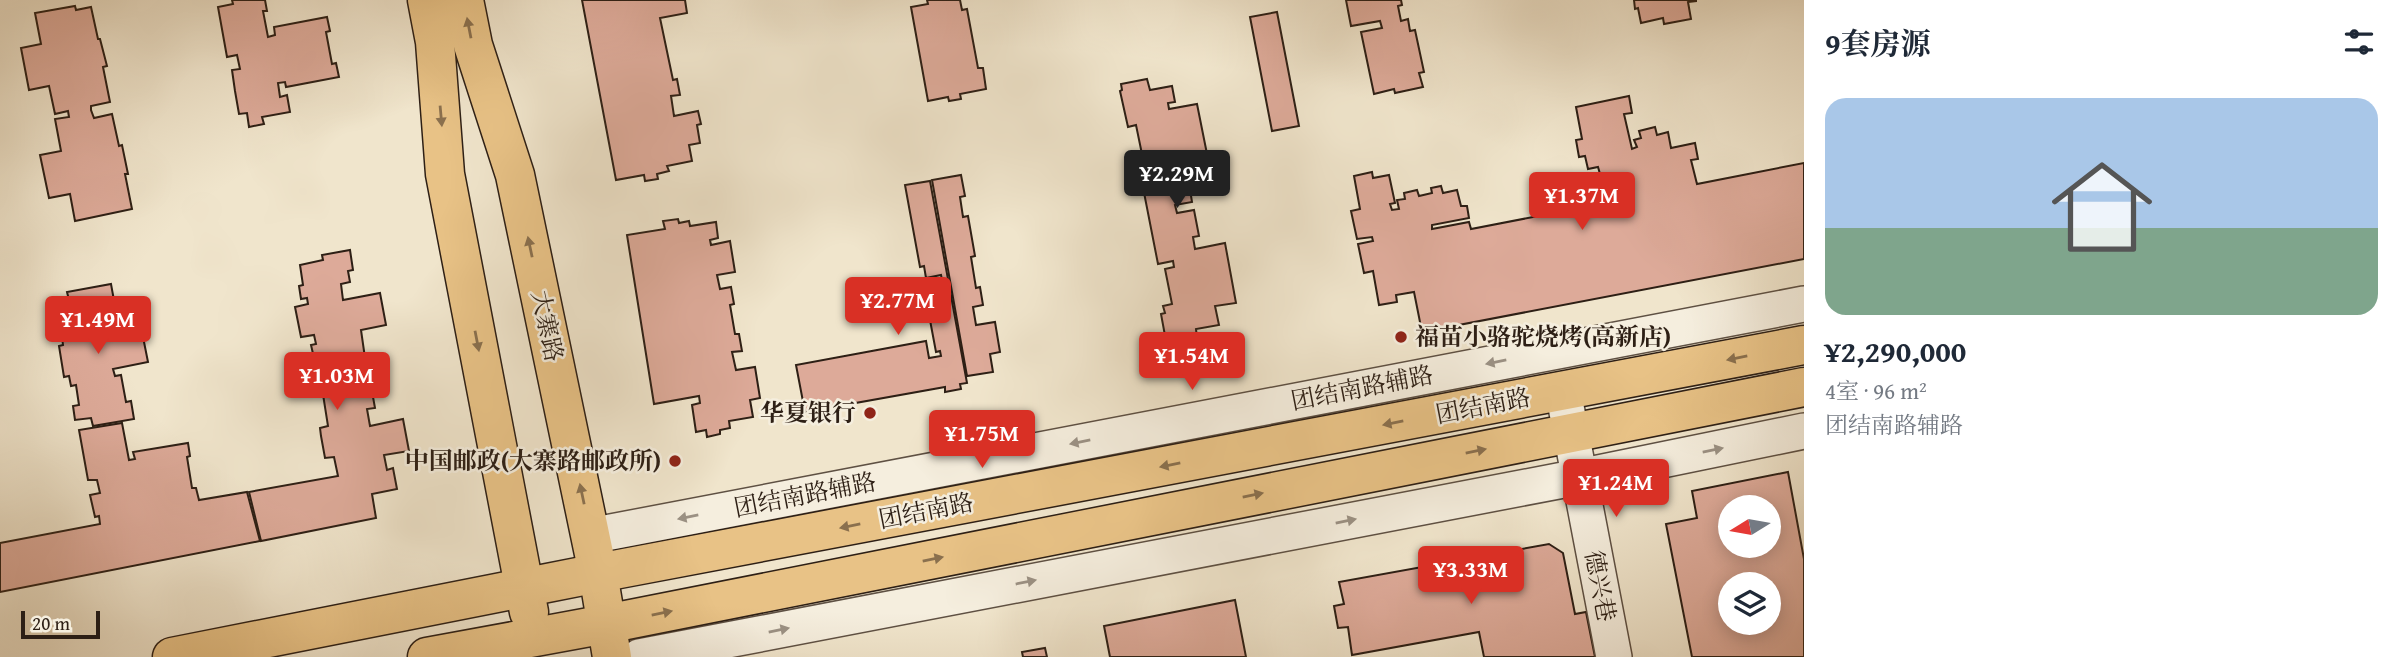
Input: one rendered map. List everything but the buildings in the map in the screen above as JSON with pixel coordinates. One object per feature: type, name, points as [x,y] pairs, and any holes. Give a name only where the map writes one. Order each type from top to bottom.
[{"type":"main road","points":[[427,0],[435,42],[446,174],[536,647]]},
{"type":"main road","name":"大寨路","points":[[464,0],[473,45],[515,175],[598,573],[609,641]]},
{"type":"main road","name":"团结南路","points":[[172,657],[524,587],[1804,345]]},
{"type":"main road","name":"团结南路","points":[[426,657],[609,641],[1571,433],[1804,387]]},
{"type":"street","name":"团结南路辅路","points":[[590,536],[1804,303]]},
{"type":"street","name":"德兴巷","points":[[1563,391],[1614,657]]},
{"type":"street","points":[[639,657],[1579,477],[1804,431]]},
{"type":"place","name":"福苗小骆驼烧烤(高新店)","points":[[1401,337]]},
{"type":"place","name":"华夏银行","points":[[870,413]]},
{"type":"place","name":"中国邮政(大寨路邮政所)","points":[[675,461]]}]
